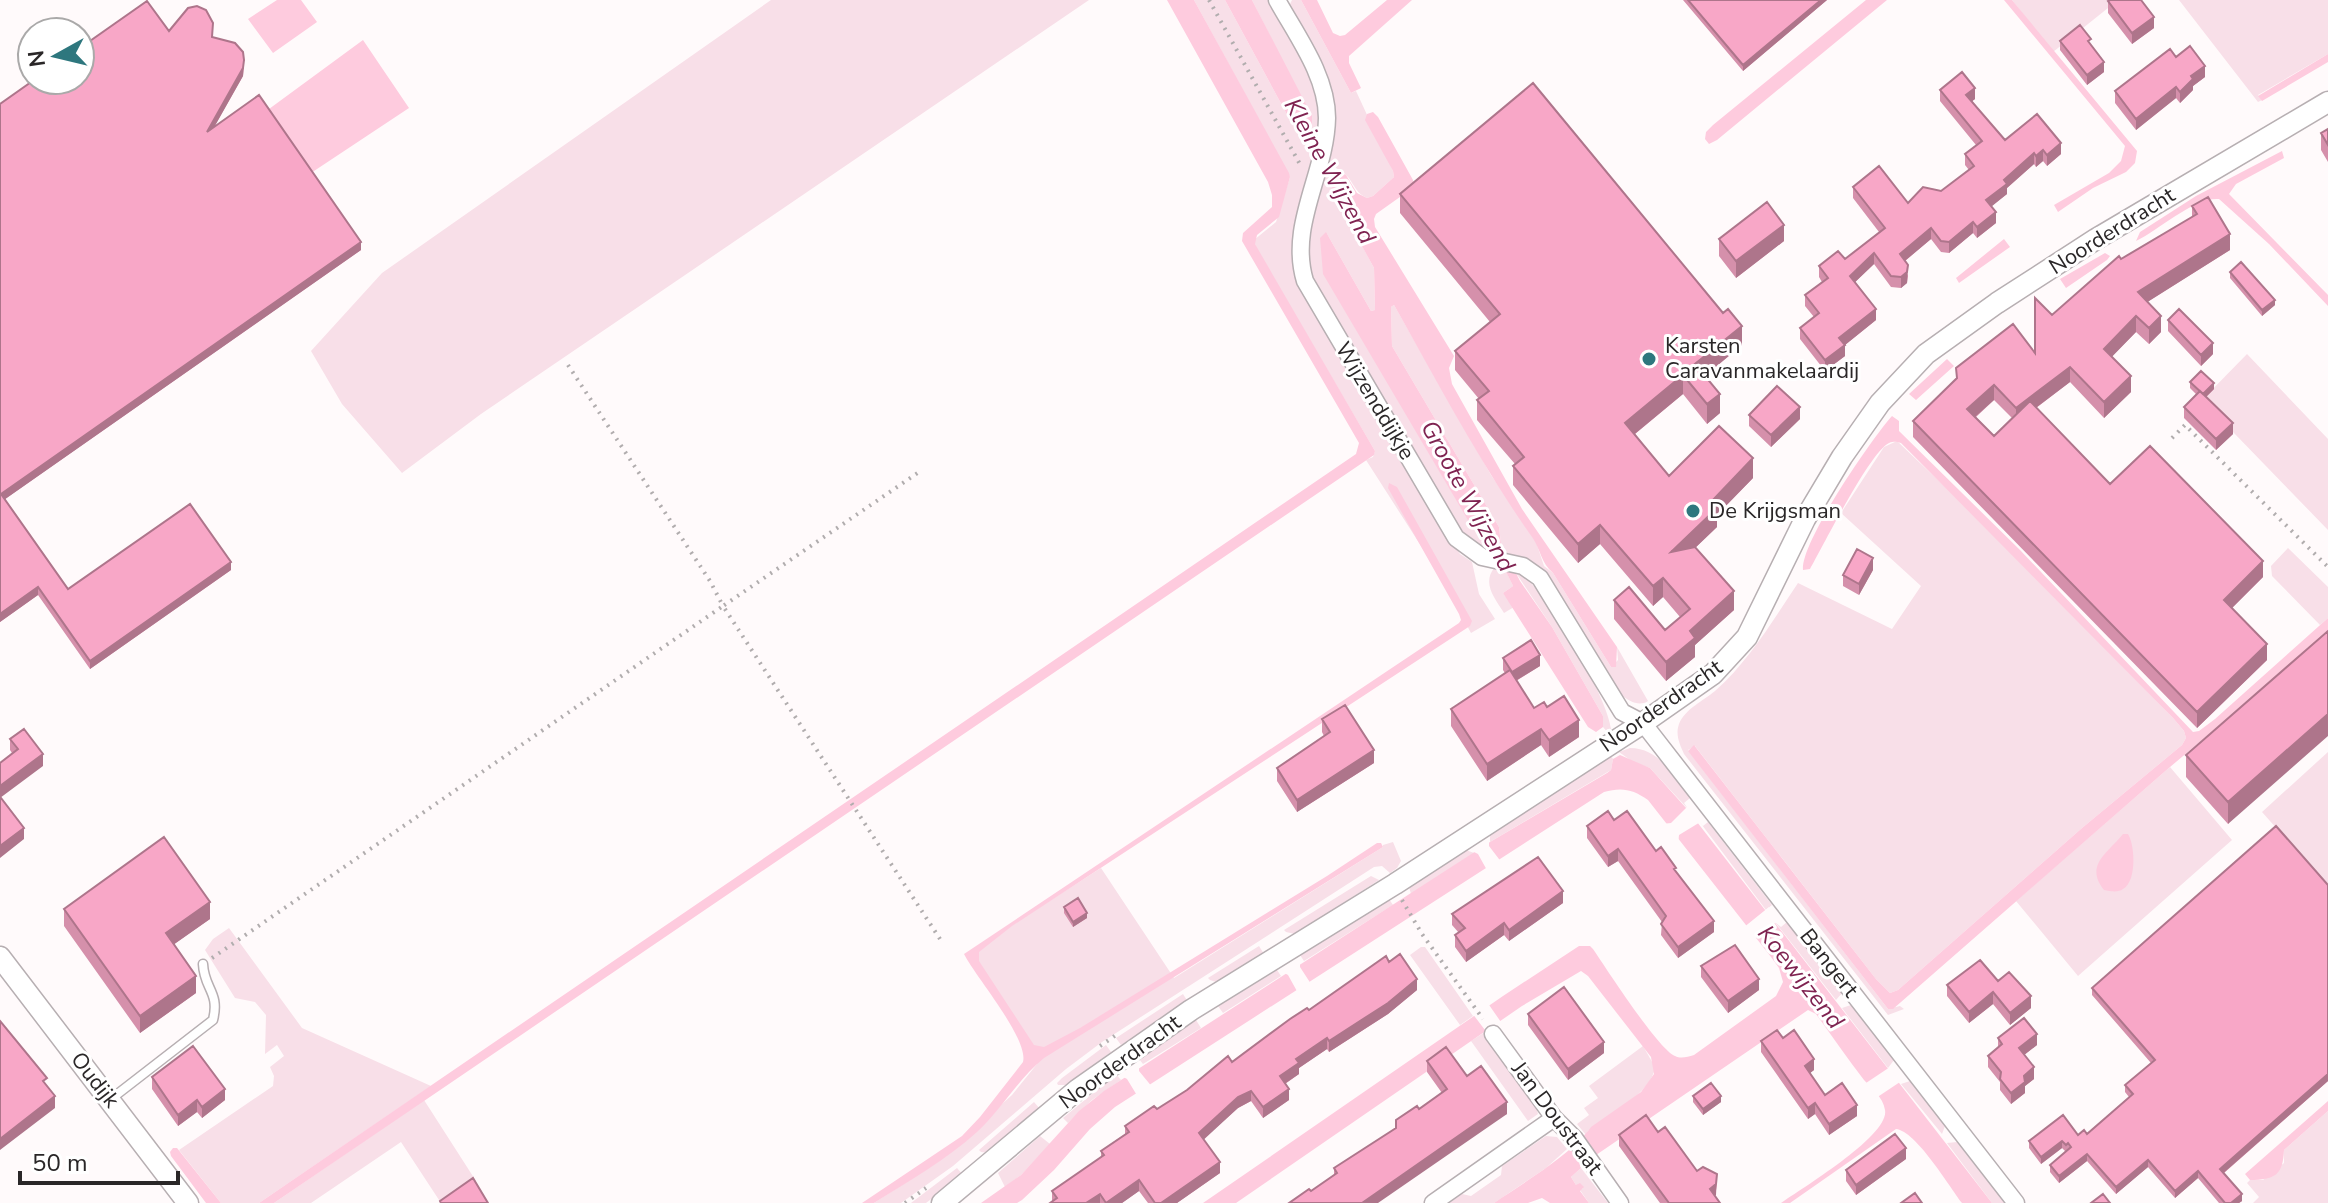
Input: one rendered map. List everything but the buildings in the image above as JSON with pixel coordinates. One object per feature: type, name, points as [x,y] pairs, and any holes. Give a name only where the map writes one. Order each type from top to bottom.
[{"type":"street","name":"Wijzenddijkje","points":[[1277,0],[1317,74],[1326,108],[1324,140],[1299,245],[1301,269],[1310,292],[1456,538],[1473,552],[1534,572],[1622,712],[1643,723]]},
{"type":"street","name":"Noorderdracht","points":[[942,1203],[1077,1090],[1191,1010],[1396,888],[1713,674],[1738,649],[1772,589],[1805,519],[1842,457],[1880,403],[1926,354],[1997,303],[2096,239],[2328,102]]},
{"type":"street","name":"Bangert","points":[[1643,723],[2016,1203]]},
{"type":"street","name":"Oudijk","points":[[0,957],[188,1203]]},
{"type":"street","name":"Jan Doustraat","points":[[1493,1034],[1554,1118],[1575,1139],[1620,1203]]},
{"type":"street","points":[[1433,1203],[1554,1118]]},
{"type":"lane","points":[[110,1099],[213,1020],[217,1005],[203,973],[203,964]]},
{"type":"path","points":[[1209,0],[1314,180]]},
{"type":"path","points":[[568,365],[940,939]]},
{"type":"path","points":[[2172,438],[2185,425],[2328,567]]},
{"type":"path","points":[[203,964],[919,472]]},
{"type":"path","points":[[1396,888],[1422,934],[1475,1009]]},
{"type":"shaded area","points":[[771,0],[1089,0],[481,414],[402,473],[342,404],[311,351],[382,273]]},
{"type":"shaded area","points":[[1194,0],[1225,0],[1297,133],[1306,137],[1314,151],[1295,227],[1294,273],[1439,523],[1460,554],[1472,562],[1479,594],[1495,619],[1471,633],[1439,574],[1366,460],[1373,457],[1375,451],[1256,248],[1254,240],[1276,222],[1290,177]]},
{"type":"shaded area","points":[[1252,0],[1270,0],[1307,68],[1317,103],[1317,141],[1284,64]]},
{"type":"shaded area","points":[[1292,0],[1301,0],[1351,93],[1356,91],[1393,171],[1394,177],[1373,196],[1367,198],[1360,194],[1348,177],[1327,158],[1335,123],[1332,94],[1288,8]]},
{"type":"shaded area","points":[[2012,0],[2118,0],[2053,52]]},
{"type":"shaded area","points":[[2179,0],[2328,0],[2328,54],[2258,95],[2262,100],[2258,102]]},
{"type":"shaded area","points":[[1325,167],[1345,214],[1374,268],[1375,310],[1371,311],[1326,232],[1442,475],[1482,542],[1494,547],[1497,553],[1476,545],[1464,536],[1311,278],[1306,244]]},
{"type":"shaded area","points":[[1394,305],[1491,475],[1536,542],[1544,566],[1553,573],[1611,667],[1618,660],[1617,647],[1648,701],[1645,703],[1631,701],[1621,695],[1552,584],[1507,555],[1501,543],[1499,527],[1392,346],[1391,307]]},
{"type":"shaded area","points":[[2247,354],[2328,439],[2328,530],[2202,400]]},
{"type":"shaded area","points":[[1897,441],[2140,684],[2173,718],[2186,738],[2182,745],[2082,828],[1898,990],[1890,993],[1695,746],[1688,750],[1888,1009],[1900,1006],[1904,1009],[1888,1015],[1684,754],[1678,732],[1685,714],[1715,691],[1750,653],[1798,583],[1892,629],[1921,586],[1841,513],[1884,447]]},
{"type":"shaded area","points":[[2288,548],[2328,587],[2328,618],[2320,625],[2272,576],[2271,566]]},
{"type":"shaded area","points":[[1494,568],[1506,571],[1513,586],[1503,593],[1514,607],[1504,613],[1490,585]]},
{"type":"shaded area","points":[[1516,573],[1528,580],[1542,596],[1573,642],[1599,693],[1611,729],[1608,733],[1603,727],[1603,716],[1552,627]]},
{"type":"shaded area","points":[[1630,748],[1649,753],[1665,765],[1690,798],[1684,803],[1688,809],[1650,768],[1633,762],[1619,752]]},
{"type":"shaded area","points":[[2328,752],[2328,886],[2262,812]]},
{"type":"shaded area","points":[[1611,756],[1611,770],[1490,842],[1490,834]]},
{"type":"shaded area","points":[[2170,767],[2232,840],[2078,976],[2016,901]]},
{"type":"shaded area","points":[[1699,821],[1703,826],[1708,822],[1772,905],[1766,910]]},
{"type":"shaded area","points":[[1393,842],[1401,861],[1390,873],[1382,866],[1374,867],[1102,1042],[953,1166],[901,1203],[874,1203],[939,1161],[1012,1095],[1037,1064],[970,952],[1101,868],[1174,978],[1383,845]]},
{"type":"shaded area","points":[[1466,850],[1474,853],[1411,894],[1409,887]]},
{"type":"shaded area","points":[[1371,876],[1379,880],[1295,934],[1284,930]]},
{"type":"shaded area","points":[[1389,899],[1393,905],[1304,961],[1300,955]]},
{"type":"shaded area","points":[[1775,922],[1781,927],[1787,922],[1842,993],[1836,1000]]},
{"type":"shaded area","points":[[229,928],[302,1028],[431,1086],[259,1203],[221,1203],[179,1150],[273,1086],[274,1076],[270,1067],[284,1056],[277,1045],[265,1054],[266,1015],[255,1002],[235,998],[205,950],[213,939]]},
{"type":"shaded area","points":[[1259,946],[1264,954],[1219,983],[1208,978]]},
{"type":"shaded area","points":[[1425,947],[1473,1016],[1460,1025],[1410,955]]},
{"type":"shaded area","points":[[1277,970],[1281,976],[1223,1013],[1218,1006]]},
{"type":"shaded area","points":[[1183,994],[1188,1002],[1121,1045],[1116,1038]]},
{"type":"shaded area","points":[[1851,1005],[1894,1060],[1888,1068],[1842,1008]]},
{"type":"shaded area","points":[[1196,1020],[1201,1028],[1143,1064],[1139,1059],[1141,1056]]},
{"type":"shaded area","points":[[1485,1032],[1535,1103],[1538,1114],[1528,1121],[1471,1041]]},
{"type":"shaded area","points":[[1106,1045],[1111,1052],[1068,1085],[1058,1085],[1062,1078]]},
{"type":"shaded area","points":[[1643,1046],[1655,1067],[1652,1077],[1638,1095],[1586,1135],[1577,1124],[1589,1115],[1584,1108],[1598,1098],[1589,1086]]},
{"type":"shaded area","points":[[1116,1074],[1121,1080],[1092,1100],[1068,1123],[1063,1118]]},
{"type":"shaded area","points":[[1910,1081],[1945,1126],[1942,1134],[1901,1084]]},
{"type":"shaded area","points":[[424,1100],[476,1181],[441,1203],[401,1142],[311,1203],[274,1203]]},
{"type":"shaded area","points":[[1034,1102],[1040,1109],[990,1153],[979,1150]]},
{"type":"shaded area","points":[[2328,1111],[2328,1203],[2253,1203],[2259,1197],[2247,1183],[2263,1180],[2284,1163],[2284,1150]]},
{"type":"shaded area","points":[[1040,1136],[1050,1144],[1005,1187],[998,1173]]},
{"type":"shaded area","points":[[1546,1136],[1557,1137],[1567,1149],[1546,1168],[1494,1203],[1449,1203],[1462,1194],[1471,1196],[1501,1175],[1502,1166]]},
{"type":"shaded area","points":[[1957,1142],[2005,1203],[1992,1203],[1947,1143]]},
{"type":"shaded area","points":[[957,1168],[963,1175],[926,1203],[911,1203]]},
{"type":"shaded area","points":[[1581,1168],[1608,1203],[1589,1203],[1580,1190],[1583,1188],[1576,1185],[1571,1177]]},
{"type":"water","points":[[277,0],[301,0],[317,22],[273,53],[248,19]]},
{"type":"water","points":[[1167,0],[1194,0],[1289,173],[1279,217],[1257,235],[1255,244],[1375,451],[1374,455],[274,1203],[259,1203],[1356,454],[1359,443],[1242,241],[1243,233],[1272,207],[1268,182]]},
{"type":"water","points":[[1225,0],[1252,0],[1312,116],[1312,133],[1334,169],[1346,175],[1357,193],[1367,198],[1373,196],[1394,177],[1365,120],[1367,114],[1373,112],[1413,180],[1414,187],[1376,214],[1375,227],[1454,356],[1449,368],[1452,384],[1522,509],[1617,647],[1616,667],[1611,667],[1546,565],[1535,542],[1460,423],[1394,305],[1391,307],[1392,346],[1499,527],[1501,544],[1520,581],[1552,627],[1603,716],[1603,727],[1596,732],[1588,727],[1503,593],[1513,586],[1494,547],[1482,542],[1472,527],[1323,274],[1320,238],[1326,232],[1371,311],[1375,310],[1374,268],[1334,195],[1329,173],[1306,137],[1297,133]]},
{"type":"water","points":[[1301,0],[1317,0],[1333,33],[1340,36],[1387,0],[1412,0],[1349,56],[1349,63],[1361,88],[1351,93]]},
{"type":"water","points":[[1866,0],[1887,0],[1709,144],[1705,139],[1706,132],[1713,125]]},
{"type":"water","points":[[2004,0],[2012,0],[2137,151],[2135,163],[2126,172],[2093,188],[2058,212],[2054,205],[2109,173],[2121,161],[2125,146]]},
{"type":"water","points":[[363,40],[409,108],[311,173],[269,109]]},
{"type":"water","points":[[2328,54],[2328,62],[2262,101],[2258,96]]},
{"type":"water","points":[[2282,151],[2284,158],[2236,184],[2229,194],[2328,295],[2328,306],[2269,244],[2219,199],[2199,203],[2136,241],[2140,232],[2196,196]]},
{"type":"water","points":[[2004,239],[2010,247],[1959,283],[1956,278]]},
{"type":"water","points":[[2105,253],[2110,256],[2107,260],[2066,288],[2060,279]]},
{"type":"water","points":[[1947,359],[1954,366],[1916,400],[1909,394]]},
{"type":"water","points":[[1892,416],[1899,421],[1899,431],[2020,550],[2193,732],[2215,719],[2328,618],[2328,634],[2170,767],[1893,1009],[1888,1009],[1688,751],[1694,745],[1890,993],[1898,990],[2082,828],[2182,745],[2186,738],[2173,718],[1901,443],[1889,443],[1870,463],[1810,569],[1803,570],[1805,557],[1825,515],[1854,467]]},
{"type":"water","points":[[1389,483],[1397,487],[1472,621],[1470,626],[1012,926],[979,952],[979,961],[1034,1045],[1044,1047],[1080,1028],[1377,843],[1383,847],[1044,1058],[965,1142],[874,1203],[862,1203],[962,1136],[1023,1062],[1023,1052],[1010,1024],[964,954],[1459,623],[1459,614],[1388,488]]},
{"type":"water","name":"Koewijzend","points":[[1620,755],[1650,768],[1687,809],[1992,1203],[1962,1203],[1922,1149],[1904,1132],[1896,1129],[1790,1203],[1781,1203],[1860,1146],[1883,1121],[1885,1110],[1880,1097],[1816,1014],[1808,1010],[1580,1166],[1571,1177],[1576,1185],[1580,1183],[1584,1187],[1580,1191],[1589,1203],[1550,1203],[1542,1198],[1528,1203],[1494,1203],[1559,1158],[1591,1127],[1641,1092],[1654,1074],[1651,1057],[1581,971],[1522,1006],[1236,1203],[1203,1203],[1579,946],[1593,949],[1645,1024],[1677,1057],[1694,1055],[1776,996],[1783,982],[1779,968],[1771,957],[1648,800],[1621,789],[1604,792],[1115,1107],[1022,1200],[1017,1203],[981,1203],[1021,1175],[1079,1111],[1104,1091],[1490,842],[1607,773],[1611,770],[1613,759]]},
{"type":"water","points":[[2123,834],[2128,834],[2132,846],[2131,879],[2121,890],[2104,890],[2098,881],[2097,866]]},
{"type":"water","points":[[2328,1101],[2328,1111],[2284,1150],[2282,1165],[2276,1174],[2266,1179],[2250,1180],[2245,1174]]},
{"type":"water","points":[[173,1148],[177,1148],[221,1203],[206,1203],[171,1156]]},
{"type":"pier","points":[[1689,805],[1702,821],[1679,835],[1678,845],[1662,824],[1671,823]]},
{"type":"pier","points":[[1489,838],[1489,846],[1502,863],[1488,872],[1478,854],[1470,850]]},
{"type":"pier","points":[[1769,907],[1779,920],[1753,940],[1743,928]]},
{"type":"pier","points":[[1300,959],[1300,967],[1311,984],[1298,993],[1288,975],[1281,971]]},
{"type":"pier","points":[[1487,1002],[1503,1025],[1488,1034],[1472,1013]]},
{"type":"pier","points":[[1139,1062],[1139,1071],[1153,1088],[1138,1097],[1127,1079],[1120,1075]]},
{"type":"pier","points":[[1890,1067],[1900,1082],[1876,1098],[1866,1083]]},
{"type":"place","name":"Karsten Caravanmakelaardij","points":[[1649,359]]},
{"type":"place","name":"De Krijgsman","points":[[1693,511]]},
{"type":"water label","name":"Kleine Wijzend","points":[[1330,171]]},
{"type":"water label","name":"Groote Wijzend","points":[[1468,496]]}]
